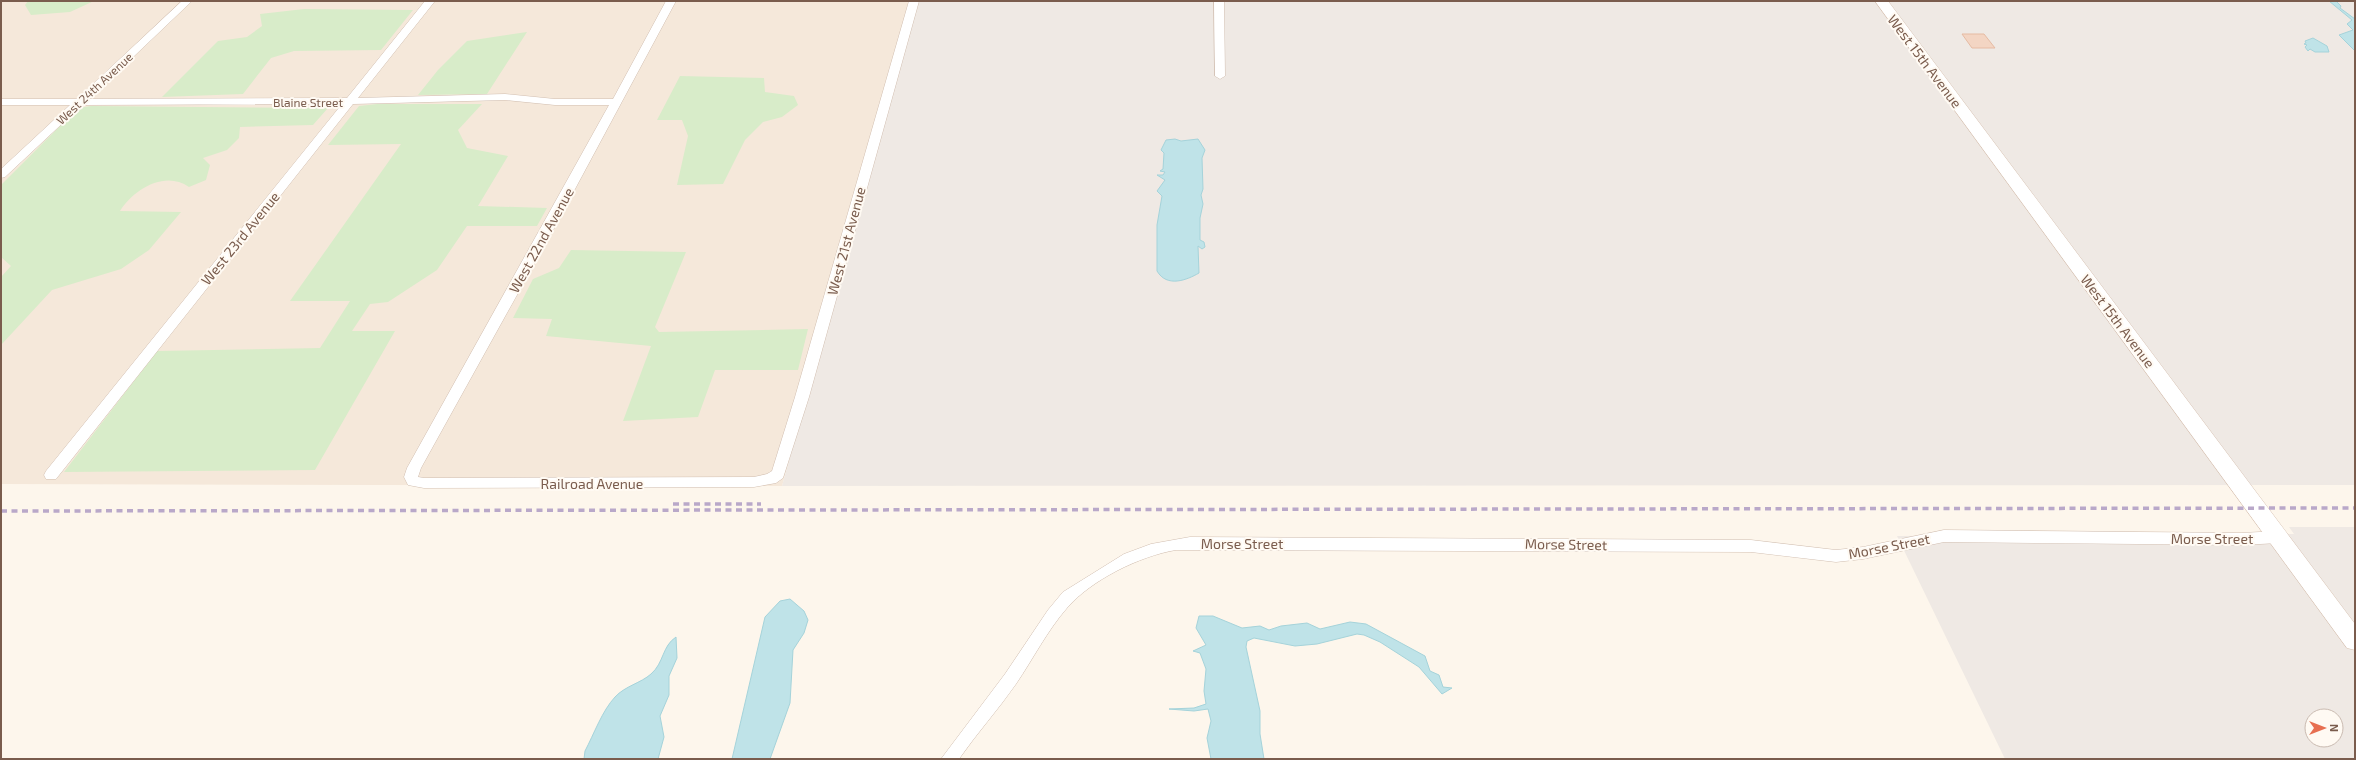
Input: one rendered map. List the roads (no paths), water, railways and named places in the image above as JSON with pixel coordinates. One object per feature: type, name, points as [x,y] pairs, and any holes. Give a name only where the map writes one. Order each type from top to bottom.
[{"type":"main road","name":"West 15th Avenue","points":[[1880,1],[2355,641]]},
{"type":"street","name":"West 24th Avenue","points":[[1,175],[187,1]]},
{"type":"street","name":"West 23rd Avenue","points":[[51,474],[430,1]]},
{"type":"street","name":"West 22nd Avenue","points":[[411,479],[414,468],[547,230],[671,1]]},
{"type":"street","name":"West 21st Avenue","points":[[774,478],[779,472],[785,456],[861,191],[877,127],[914,1]]},
{"type":"street","points":[[1219,1],[1220,76]]},
{"type":"street","name":"Blaine Street","points":[[1,102],[349,101],[505,97],[556,102],[616,102]]},
{"type":"street","name":"Railroad Avenue","points":[[411,479],[424,483],[754,482],[774,478]]},
{"type":"street","name":"Morse Street","points":[[949,759],[972,726],[1002,690],[1062,603],[1076,591],[1122,560],[1140,552],[1162,546],[1190,543],[1752,546],[1835,556],[1859,553],[1926,538],[1944,536],[2242,539],[2278,537]]},
{"type":"water","points":[[2329,1],[2336,1],[2341,6],[2340,8],[2355,19],[2355,51],[2339,35],[2353,30],[2347,24],[2352,20]]},
{"type":"water","points":[[2313,38],[2327,46],[2329,52],[2315,52],[2310,49],[2308,51],[2305,47],[2307,45],[2304,44],[2306,43],[2305,41]]},
{"type":"water","points":[[1175,139],[1181,141],[1198,139],[1205,150],[1202,158],[1203,189],[1201,195],[1203,204],[1200,218],[1200,240],[1204,242],[1205,247],[1202,249],[1198,246],[1199,273],[1183,280],[1172,281],[1161,276],[1157,271],[1157,225],[1162,196],[1157,191],[1165,180],[1157,175],[1163,175],[1165,172],[1160,171],[1163,169],[1164,153],[1161,150],[1166,140]]},
{"type":"water","points":[[790,599],[804,611],[808,620],[804,633],[793,650],[790,703],[770,759],[732,759],[765,617],[780,601]]},
{"type":"water","points":[[1199,616],[1213,616],[1242,628],[1260,626],[1269,630],[1281,626],[1307,623],[1320,629],[1350,622],[1366,624],[1425,656],[1430,671],[1439,675],[1443,687],[1452,688],[1442,694],[1419,667],[1380,642],[1364,635],[1357,634],[1317,644],[1295,646],[1254,638],[1247,641],[1246,647],[1260,711],[1260,734],[1264,759],[1211,759],[1207,738],[1211,721],[1208,709],[1194,711],[1169,709],[1194,708],[1206,704],[1204,691],[1206,669],[1200,653],[1193,651],[1206,645],[1196,628]]},
{"type":"water","points":[[676,637],[677,658],[669,676],[669,695],[660,716],[664,737],[658,759],[584,759],[585,751],[610,703],[623,690],[643,680],[655,670],[668,645]]},
{"type":"railway","points":[[673,504],[761,504]]},
{"type":"railway","points":[[1,511],[2355,508]]}]
